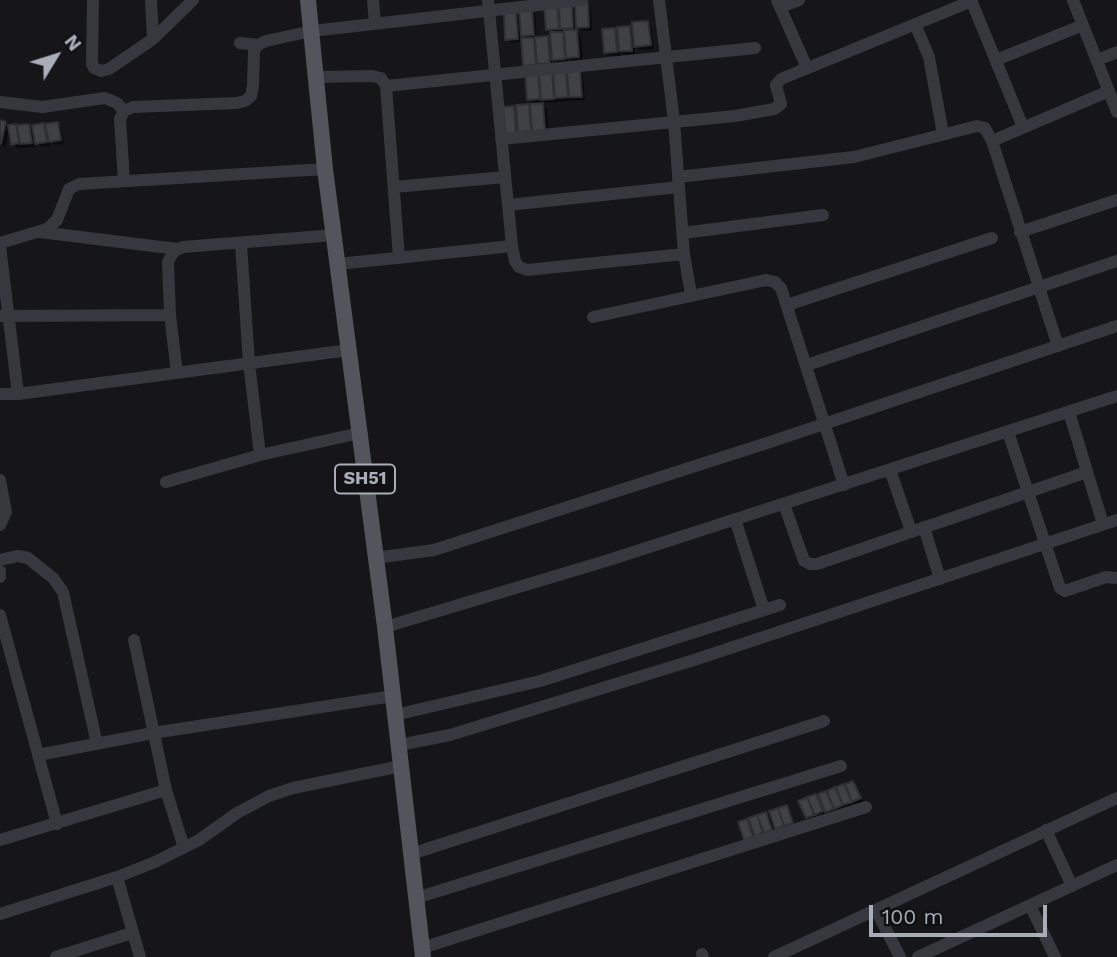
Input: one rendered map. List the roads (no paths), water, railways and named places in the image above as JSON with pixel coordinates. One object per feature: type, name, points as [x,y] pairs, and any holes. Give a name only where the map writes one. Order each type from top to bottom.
[{"type":"main road","name":"SH51","points":[[308,0],[325,169],[385,627],[423,953]]},
{"type":"street","points":[[93,0],[92,64],[101,71],[109,69],[153,39],[193,0]]},
{"type":"street","points":[[151,0],[153,39]]},
{"type":"street","points":[[373,0],[375,23]]},
{"type":"street","points":[[240,43],[258,45],[312,31],[489,5],[582,0]]},
{"type":"street","points":[[659,0],[674,121],[684,254],[691,294]]},
{"type":"street","points":[[799,0],[778,4],[807,68]]},
{"type":"street","points":[[500,139],[735,116],[774,109],[780,104],[777,81],[972,0],[1023,127]]},
{"type":"street","points":[[1073,0],[1117,111]]},
{"type":"street","points":[[489,5],[512,246],[519,267],[527,270],[684,254]]},
{"type":"street","points":[[915,24],[929,57],[943,134]]},
{"type":"street","points":[[996,60],[1083,25]]},
{"type":"street","points":[[124,181],[120,119],[124,111],[133,107],[245,101],[251,96],[252,59],[258,45]]},
{"type":"street","points":[[386,86],[755,48]]},
{"type":"street","points":[[1097,60],[1117,52]]},
{"type":"street","points":[[316,77],[372,76],[381,78],[386,86],[399,258]]},
{"type":"street","points":[[992,141],[1109,91]]},
{"type":"street","points":[[0,102],[42,107],[105,98],[117,103],[124,111]]},
{"type":"street","points":[[508,205],[854,157],[977,125],[985,128],[992,141],[1058,346]]},
{"type":"street","points":[[18,394],[4,315],[0,244],[39,232],[57,220],[67,192],[74,186],[325,169]]},
{"type":"street","points":[[394,187],[505,177]]},
{"type":"street","points":[[1020,232],[1117,200]]},
{"type":"street","points":[[683,233],[824,215]]},
{"type":"street","points":[[39,232],[177,249],[335,235]]},
{"type":"street","points":[[787,305],[992,238]]},
{"type":"street","points":[[241,244],[249,363],[260,454]]},
{"type":"street","points":[[338,264],[512,246]]},
{"type":"street","points":[[177,249],[170,255],[168,262],[170,315],[177,373]]},
{"type":"street","points":[[807,365],[1117,261]]},
{"type":"street","points":[[593,317],[766,279],[775,282],[781,288],[787,305],[844,485]]},
{"type":"street","points":[[4,315],[170,315]]},
{"type":"street","points":[[375,558],[434,550],[1117,326]]},
{"type":"street","points":[[0,394],[18,394],[349,350]]},
{"type":"street","points":[[385,627],[784,504],[1117,396]]},
{"type":"street","points":[[1069,412],[1103,524]]},
{"type":"street","points":[[1008,432],[1060,588],[1065,591],[1106,577],[1117,578]]},
{"type":"street","points":[[166,482],[260,454],[360,433]]},
{"type":"street","points":[[890,470],[940,579]]},
{"type":"street","points":[[784,504],[801,554],[804,561],[810,565],[1087,472]]},
{"type":"street","points":[[0,480],[6,512],[0,525]]},
{"type":"street","points":[[735,519],[764,610]]},
{"type":"street","points":[[399,745],[450,734],[564,701],[1117,520]]},
{"type":"street","points":[[0,560],[23,556],[32,560],[53,578],[63,592],[97,744]]},
{"type":"street","points":[[0,570],[0,577]]},
{"type":"street","points":[[751,614],[757,586]]},
{"type":"street","points":[[395,715],[540,681],[780,605]]},
{"type":"street","points":[[0,615],[57,824]]},
{"type":"street","points":[[134,640],[166,790],[184,848]]},
{"type":"street","points":[[38,755],[153,733],[393,696]]},
{"type":"street","points":[[411,854],[824,721]]},
{"type":"street","points":[[0,914],[117,877],[184,848],[269,796],[293,788],[401,766]]},
{"type":"street","points":[[416,898],[841,766]]},
{"type":"street","points":[[0,841],[166,790]]},
{"type":"street","points":[[774,957],[1117,798]]},
{"type":"street","points":[[423,953],[866,807]]},
{"type":"street","points":[[1045,830],[1072,886]]},
{"type":"street","points":[[918,957],[1117,865]]},
{"type":"street","points":[[117,877],[140,957]]},
{"type":"street","points":[[1030,905],[1055,957]]},
{"type":"street","points":[[876,910],[900,957]]},
{"type":"street","points":[[56,957],[132,933]]}]
